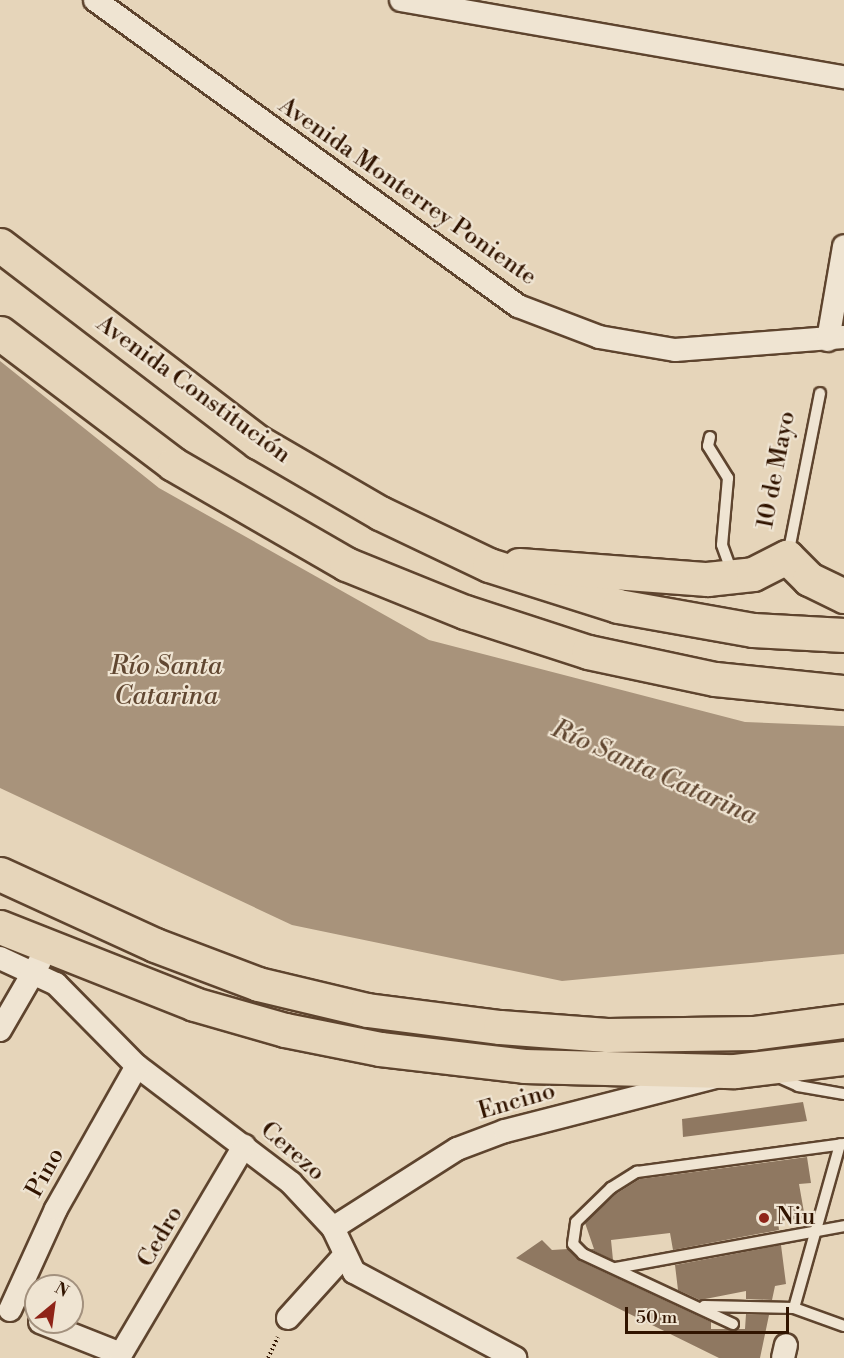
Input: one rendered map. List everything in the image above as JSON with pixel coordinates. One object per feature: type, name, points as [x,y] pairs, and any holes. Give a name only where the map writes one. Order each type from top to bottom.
[{"type":"highway","name":"Avenida Constitución","points":[[0,245],[258,442],[380,513],[489,565],[618,606],[753,630],[844,635]]},
{"type":"highway","points":[[0,265],[39,276]]},
{"type":"highway","points":[[0,333],[173,464],[346,564],[465,612],[588,652],[715,679],[844,692]]},
{"type":"highway","points":[[489,565],[554,566],[647,578],[733,576],[753,574],[787,557],[808,579],[844,596]]},
{"type":"highway","points":[[0,874],[154,945],[258,984],[367,1010],[500,1028],[607,1035],[753,1033],[844,1021]]},
{"type":"highway","points":[[0,927],[41,960],[331,1040],[524,1066],[747,1070],[844,1058]]},
{"type":"street","name":"Avenida Monterrey Poniente","points":[[95,0],[518,306],[599,337],[675,351],[836,339]]},
{"type":"street","points":[[400,0],[844,77]]},
{"type":"street","points":[[836,339],[844,246]]},
{"type":"street","name":"Cerezo","points":[[0,958],[41,960],[72,997],[137,1066],[291,1183],[333,1228],[354,1272],[371,1284],[516,1358]]},
{"type":"street","points":[[0,1030],[41,960]]},
{"type":"street","name":"Pino","points":[[5,1308],[56,1209],[137,1066]]},
{"type":"street","name":"Encino","points":[[333,1228],[457,1149],[505,1131],[648,1098],[747,1070]]},
{"type":"street","name":"Cedro","points":[[70,1334],[121,1354],[244,1146]]},
{"type":"street","points":[[288,1318],[345,1255]]},
{"type":"street","points":[[5,1308],[24,1315]]},
{"type":"lane","name":"10 de Mayo","points":[[787,557],[820,393]]},
{"type":"lane","points":[[710,437],[708,446],[728,478],[722,545],[733,576]]},
{"type":"lane","points":[[747,1070],[798,1086],[844,1094]]},
{"type":"lane","points":[[734,1324],[583,1254],[573,1244],[571,1233],[582,1214],[624,1179],[654,1169],[842,1144],[840,1161],[815,1232],[794,1308]]},
{"type":"lane","points":[[615,1268],[844,1226]]},
{"type":"lane","points":[[699,1306],[794,1308],[844,1326]]},
{"type":"water","name":"Río Santa Catarina","points":[[0,361],[159,488],[429,640],[745,722],[844,726],[844,954],[562,981],[292,925],[0,788]]},
{"type":"building","points":[[803,1102],[807,1121],[683,1137],[682,1119]]},
{"type":"building","points":[[807,1157],[811,1183],[799,1184],[805,1218],[778,1221],[779,1230],[673,1250],[670,1233],[611,1240],[613,1260],[590,1249],[594,1249],[585,1223],[616,1194],[640,1179]]},
{"type":"building","points":[[542,1240],[552,1250],[568,1249],[580,1261],[711,1322],[711,1329],[745,1329],[746,1314],[769,1315],[760,1358],[719,1358],[516,1258]]},
{"type":"building","points":[[781,1245],[786,1284],[775,1286],[772,1300],[746,1299],[746,1291],[700,1300],[678,1290],[675,1265]]},
{"type":"place","name":"Niu","points":[[764,1218]]}]
